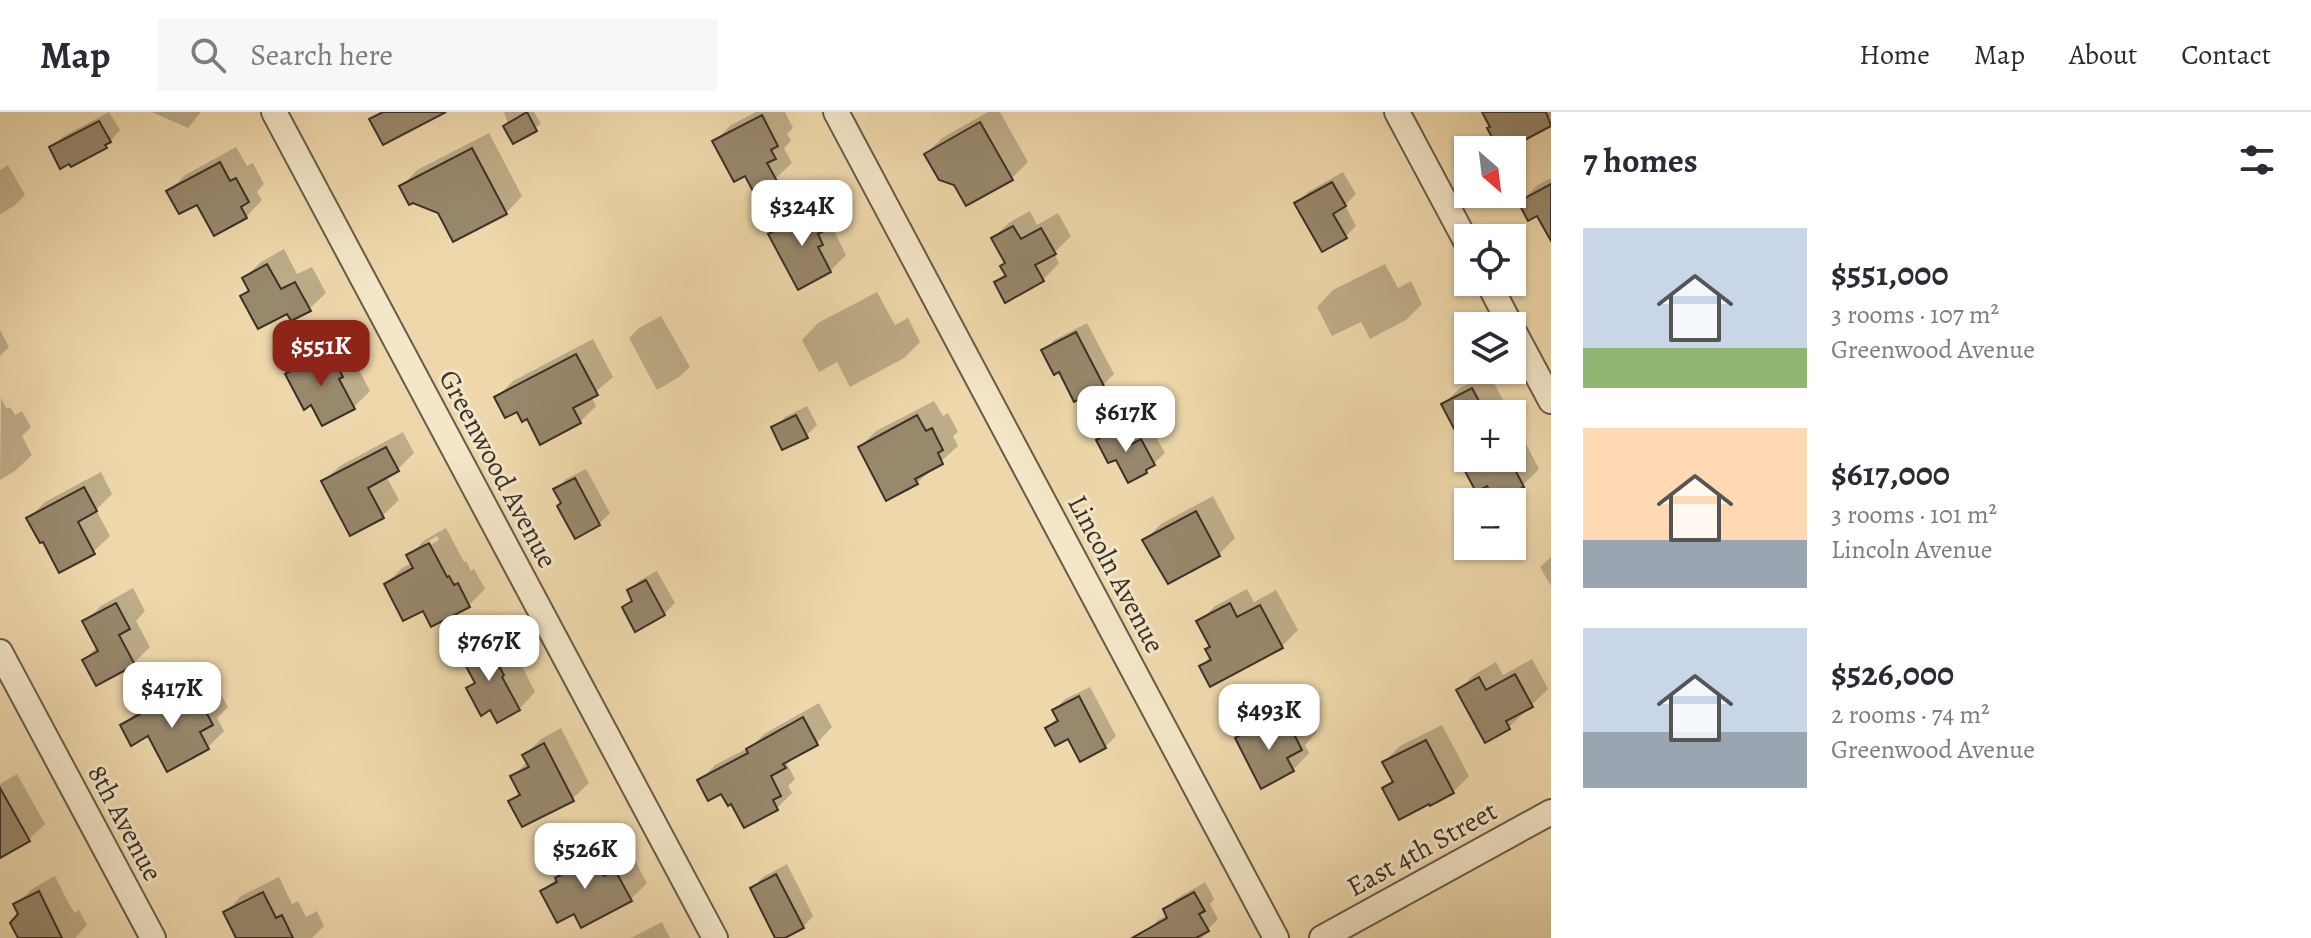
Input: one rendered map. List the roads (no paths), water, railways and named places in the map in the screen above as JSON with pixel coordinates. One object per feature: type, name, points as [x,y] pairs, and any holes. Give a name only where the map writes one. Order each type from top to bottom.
[{"type":"street","name":"Greenwood Avenue","points":[[274,112],[715,938]]},
{"type":"street","name":"Lincoln Avenue","points":[[836,112],[1276,938]]},
{"type":"street","points":[[1397,112],[1457,224]]},
{"type":"street","points":[[1526,354],[1551,401]]},
{"type":"street","name":"8th Avenue","points":[[0,652],[153,938]]},
{"type":"street","name":"East 4th Street","points":[[1322,938],[1551,812]]}]
